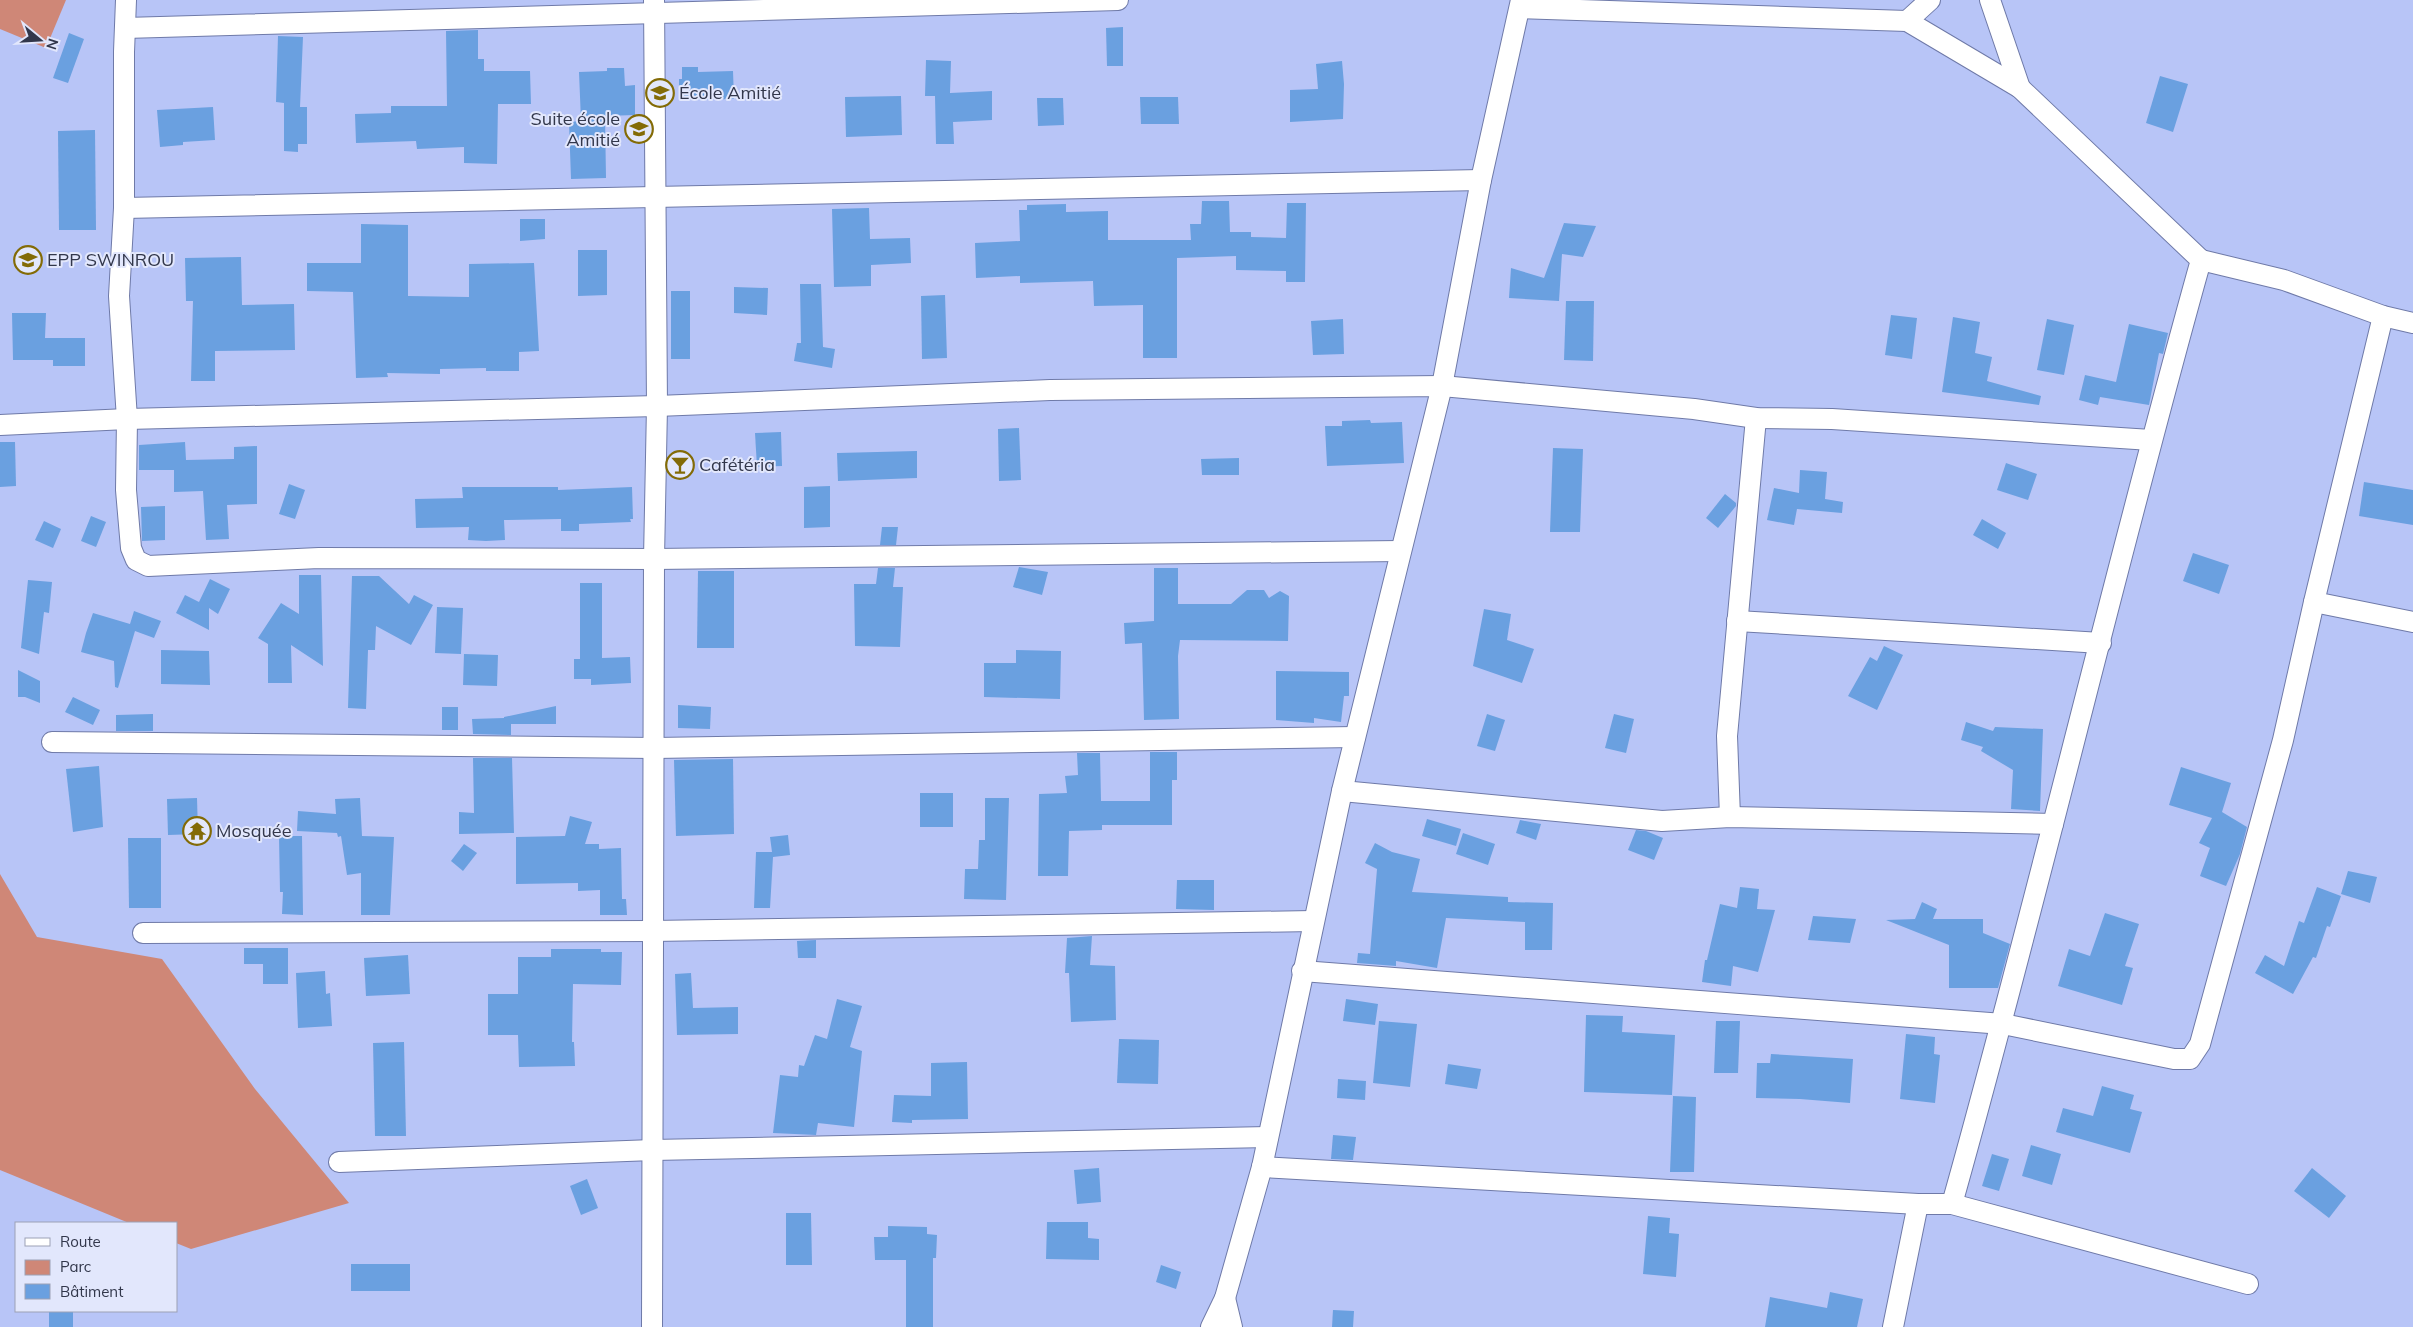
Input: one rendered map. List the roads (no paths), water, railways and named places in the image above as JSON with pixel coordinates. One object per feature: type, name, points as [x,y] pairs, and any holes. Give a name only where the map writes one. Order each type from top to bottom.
[{"type":"street","points":[[126,0],[124,208],[119,296],[127,419],[126,490],[131,548],[136,560],[148,566],[320,558],[654,559],[1400,551]]},
{"type":"street","points":[[125,28],[653,6],[1118,0]]},
{"type":"street","points":[[1907,22],[1930,0]]},
{"type":"street","points":[[1990,0],[2020,88]]},
{"type":"street","points":[[1211,1327],[1225,1298],[1262,1167],[1302,971],[1342,791],[1442,386],[1481,180],[1521,4],[1907,22],[2020,88],[2201,260],[2284,280],[2383,316],[2413,323]]},
{"type":"street","points":[[652,1327],[654,559],[657,406],[653,6]]},
{"type":"street","points":[[124,208],[1481,180]]},
{"type":"street","points":[[1952,1204],[2003,1024],[2151,440],[2201,260]]},
{"type":"street","points":[[1302,971],[2003,1024],[2174,1059],[2190,1058],[2200,1044],[2283,740],[2314,602],[2383,316]]},
{"type":"street","points":[[0,425],[127,419],[657,406],[1050,390],[1442,386],[1694,409],[1756,418],[1832,419],[2151,440]]},
{"type":"street","points":[[1730,817],[1727,736],[1756,418]]},
{"type":"street","points":[[2314,602],[2413,622]]},
{"type":"street","points":[[1737,621],[2101,643]]},
{"type":"street","points":[[52,742],[655,748],[1355,737]]},
{"type":"street","points":[[1342,791],[1662,821],[1730,817],[2053,824]]},
{"type":"street","points":[[143,933],[652,931],[1313,921]]},
{"type":"street","points":[[339,1162],[653,1150],[1268,1137]]},
{"type":"street","points":[[1262,1167],[1918,1204],[1952,1204],[2248,1284]]},
{"type":"street","points":[[1893,1327],[1918,1204]]},
{"type":"street","points":[[1225,1298],[1232,1327]]},
{"type":"place","name":"École Amitié","points":[[660,93]]},
{"type":"place","name":"Suite école Amitié","points":[[639,129]]},
{"type":"place","name":"EPP SWINROU","points":[[28,260]]},
{"type":"place","name":"Cafétéria","points":[[680,465]]},
{"type":"place","name":"Mosquée","points":[[197,831]]}]
